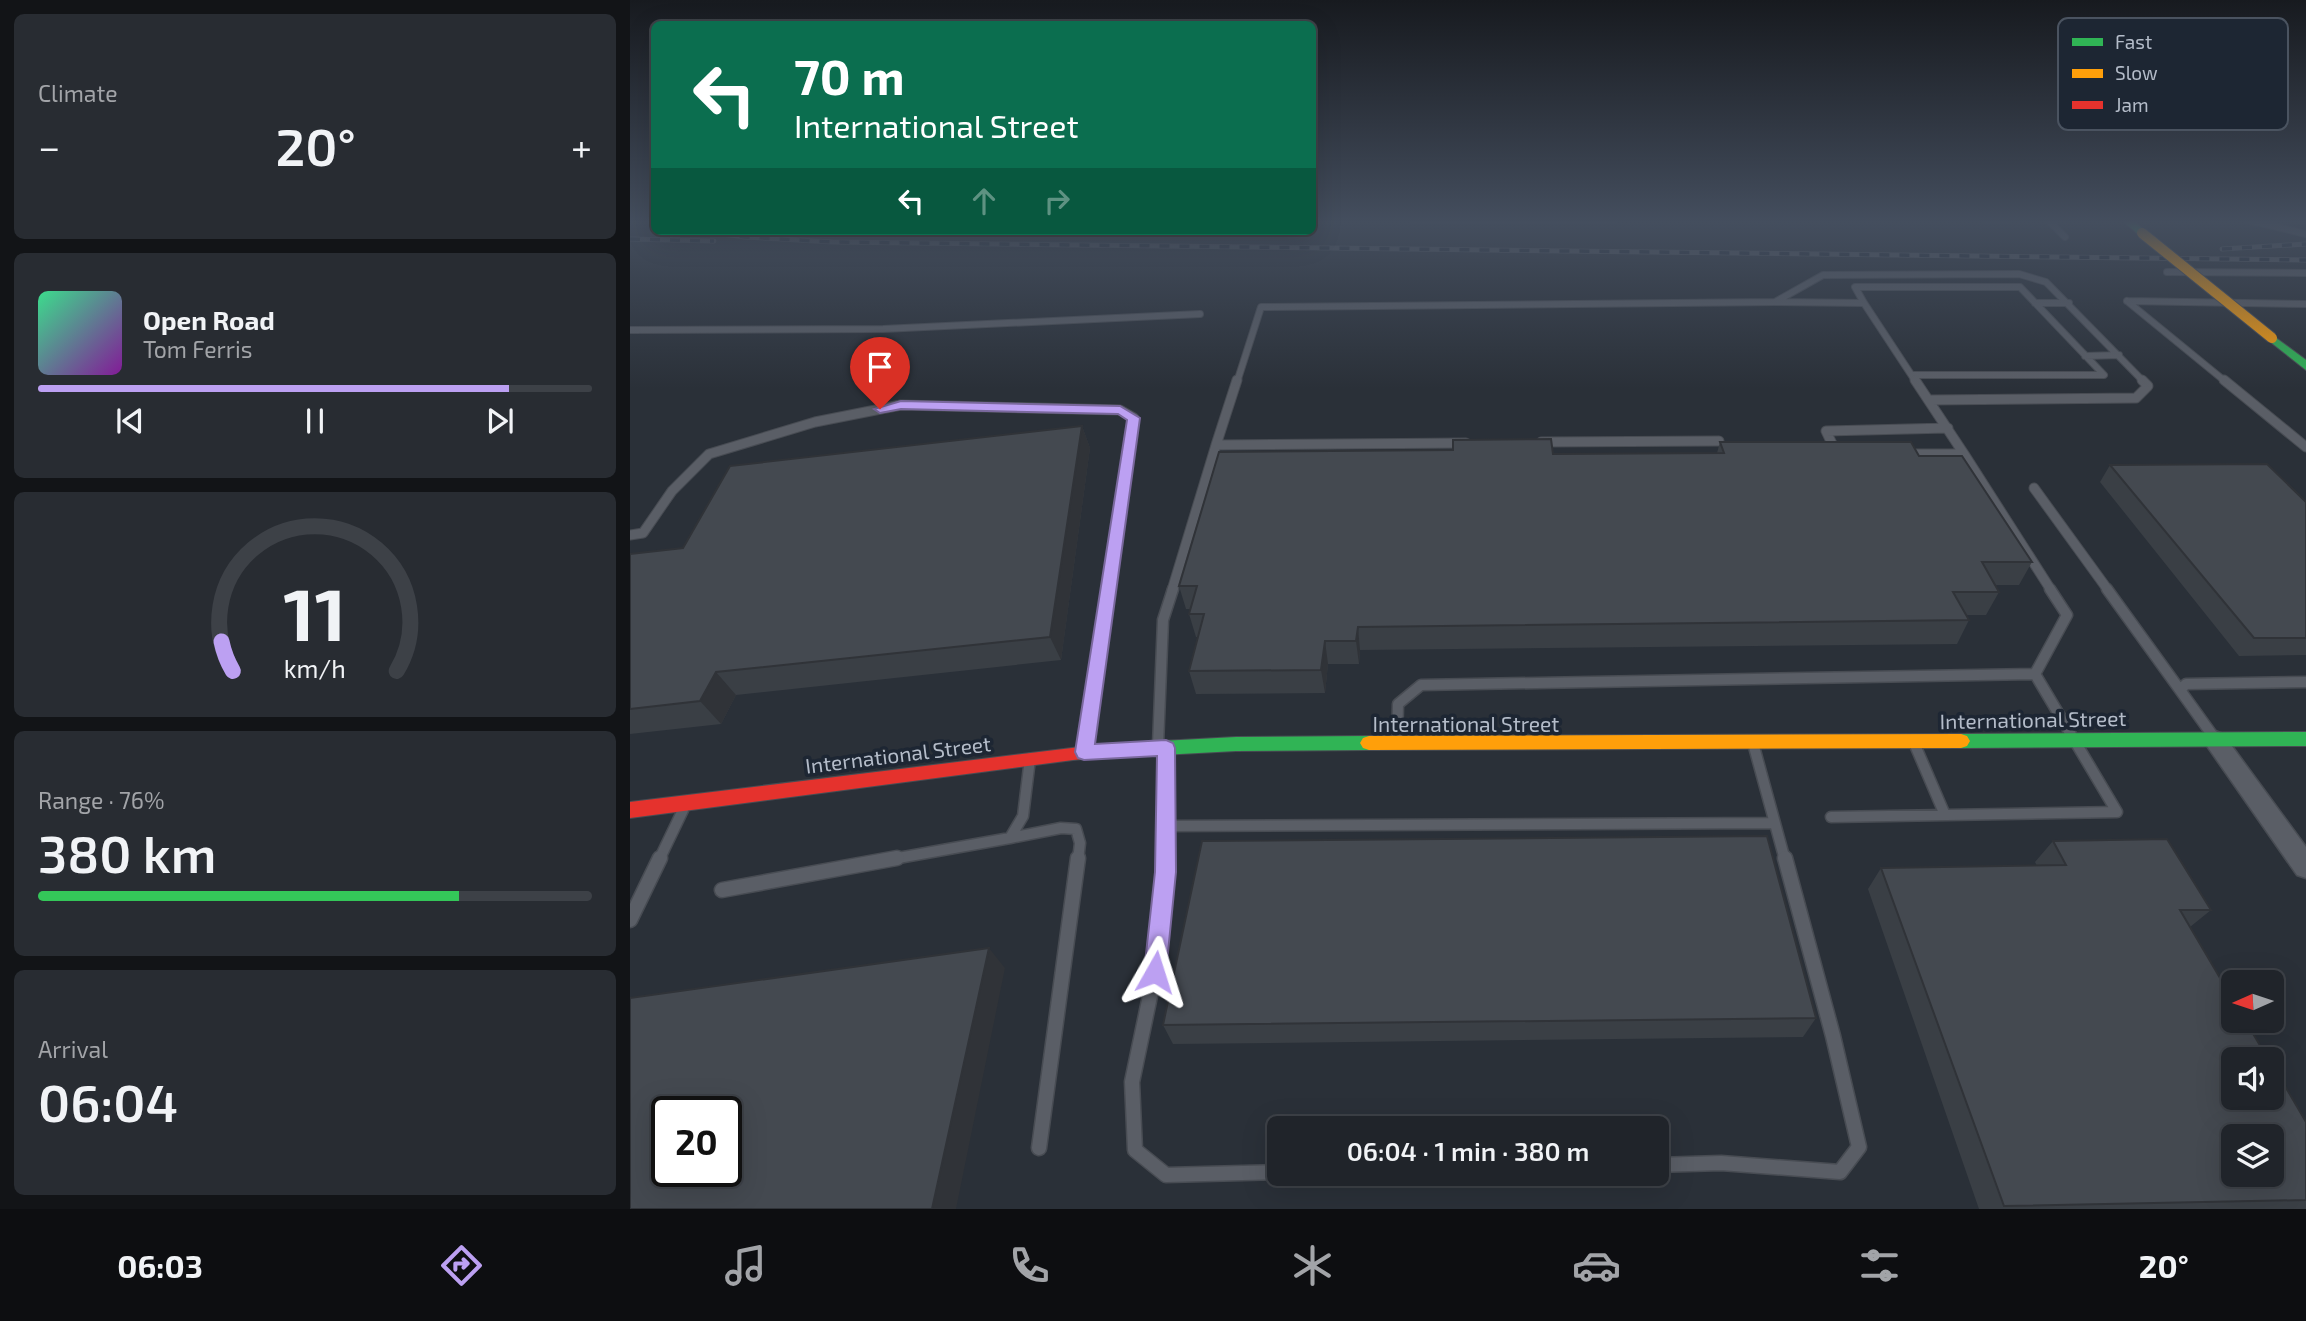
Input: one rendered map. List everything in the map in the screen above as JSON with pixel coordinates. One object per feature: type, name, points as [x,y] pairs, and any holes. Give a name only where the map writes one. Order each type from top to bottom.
[{"type":"street","points":[[2196,276],[2306,366]]},
{"type":"street","name":"International Street","points":[[630,810],[1084,752],[1236,744],[2306,739]]},
{"type":"street","points":[[2215,740],[2298,844],[2306,867]]},
{"type":"lane","points":[[1775,302],[1820,276]]},
{"type":"lane","points":[[1930,400],[2136,398],[2147,386],[2070,303],[2046,282],[2027,276]]},
{"type":"lane","points":[[1913,375],[2104,375],[2020,287],[1854,287],[1864,303],[1930,400],[2067,615],[2035,674]]},
{"type":"lane","points":[[2306,304],[2127,301],[2306,447]]},
{"type":"lane","points":[[1267,1172],[1166,1175],[1135,1150],[1132,1082],[1155,972],[1166,872],[1162,748],[1163,620],[1261,307],[1864,303]]},
{"type":"lane","points":[[2035,303],[2070,303]]},
{"type":"lane","points":[[630,330],[883,329],[1200,314]]},
{"type":"lane","points":[[2085,356],[2119,355]]},
{"type":"lane","points":[[630,535],[643,533],[672,491],[709,454],[815,422],[901,405],[1120,410],[1134,418],[1084,752]]},
{"type":"lane","points":[[1850,455],[1838,455],[1826,431],[1948,428]]},
{"type":"lane","points":[[1537,442],[1719,441]]},
{"type":"lane","points":[[1216,445],[1481,443]]},
{"type":"lane","points":[[1901,454],[1964,454]]},
{"type":"lane","points":[[2035,488],[2215,740]]},
{"type":"lane","points":[[1831,817],[2117,812],[2035,674]]},
{"type":"lane","points":[[1397,744],[1398,704],[1421,685],[2035,674]]},
{"type":"lane","points":[[2180,690],[2186,684],[2306,682]]},
{"type":"lane","points":[[1914,742],[1945,815]]},
{"type":"lane","points":[[1669,1164],[1721,1163],[1840,1172],[1859,1147],[1833,1036],[1753,743]]},
{"type":"lane","points":[[1010,838],[1023,816],[1030,758]]},
{"type":"lane","points":[[630,920],[686,803]]},
{"type":"lane","points":[[1166,826],[1774,823]]},
{"type":"lane","points":[[722,890],[1060,828],[1076,829],[1080,843],[1039,1148]]},
{"type":"building","points":[[1082,426],[1050,637],[716,672],[700,701],[630,709],[630,554],[683,548],[730,466]]},
{"type":"building","points":[[1551,439],[1553,454],[1724,453],[1720,442],[1911,442],[1919,456],[1962,456],[2032,562],[1982,562],[1999,592],[1953,592],[1969,620],[1358,627],[1356,641],[1325,641],[1321,670],[1189,671],[1204,614],[1189,614],[1197,586],[1179,586],[1219,452],[1453,450],[1453,440]]},
{"type":"building","points":[[2267,464],[2306,502],[2306,638],[2254,638],[2110,465]]},
{"type":"building","points":[[1767,836],[1816,1018],[1163,1025],[1202,841]]},
{"type":"building","points":[[2167,839],[2211,910],[2180,910],[2221,980],[2221,1033],[2253,1033],[2261,1047],[2221,1047],[2221,1110],[2284,1110],[2284,1084],[2306,1122],[2306,1200],[2004,1206],[1881,868],[2066,865],[2053,841]]},
{"type":"building","points":[[989,948],[932,1209],[630,1209],[630,998]]},
{"type":"traffic: fast","points":[[2272,338],[2306,366]]},
{"type":"traffic: fast","points":[[1961,741],[2306,739]]},
{"type":"traffic: fast","points":[[1105,751],[1236,744],[1369,743]]},
{"type":"traffic: slow","points":[[2196,276],[2272,338]]},
{"type":"traffic: slow","points":[[1369,743],[1961,741]]},
{"type":"traffic: jam","points":[[630,810],[1105,751]]},
{"type":"route","points":[[880,409],[901,405],[1120,410],[1134,418],[1084,752],[1166,748],[1166,872],[1155,972]]}]
